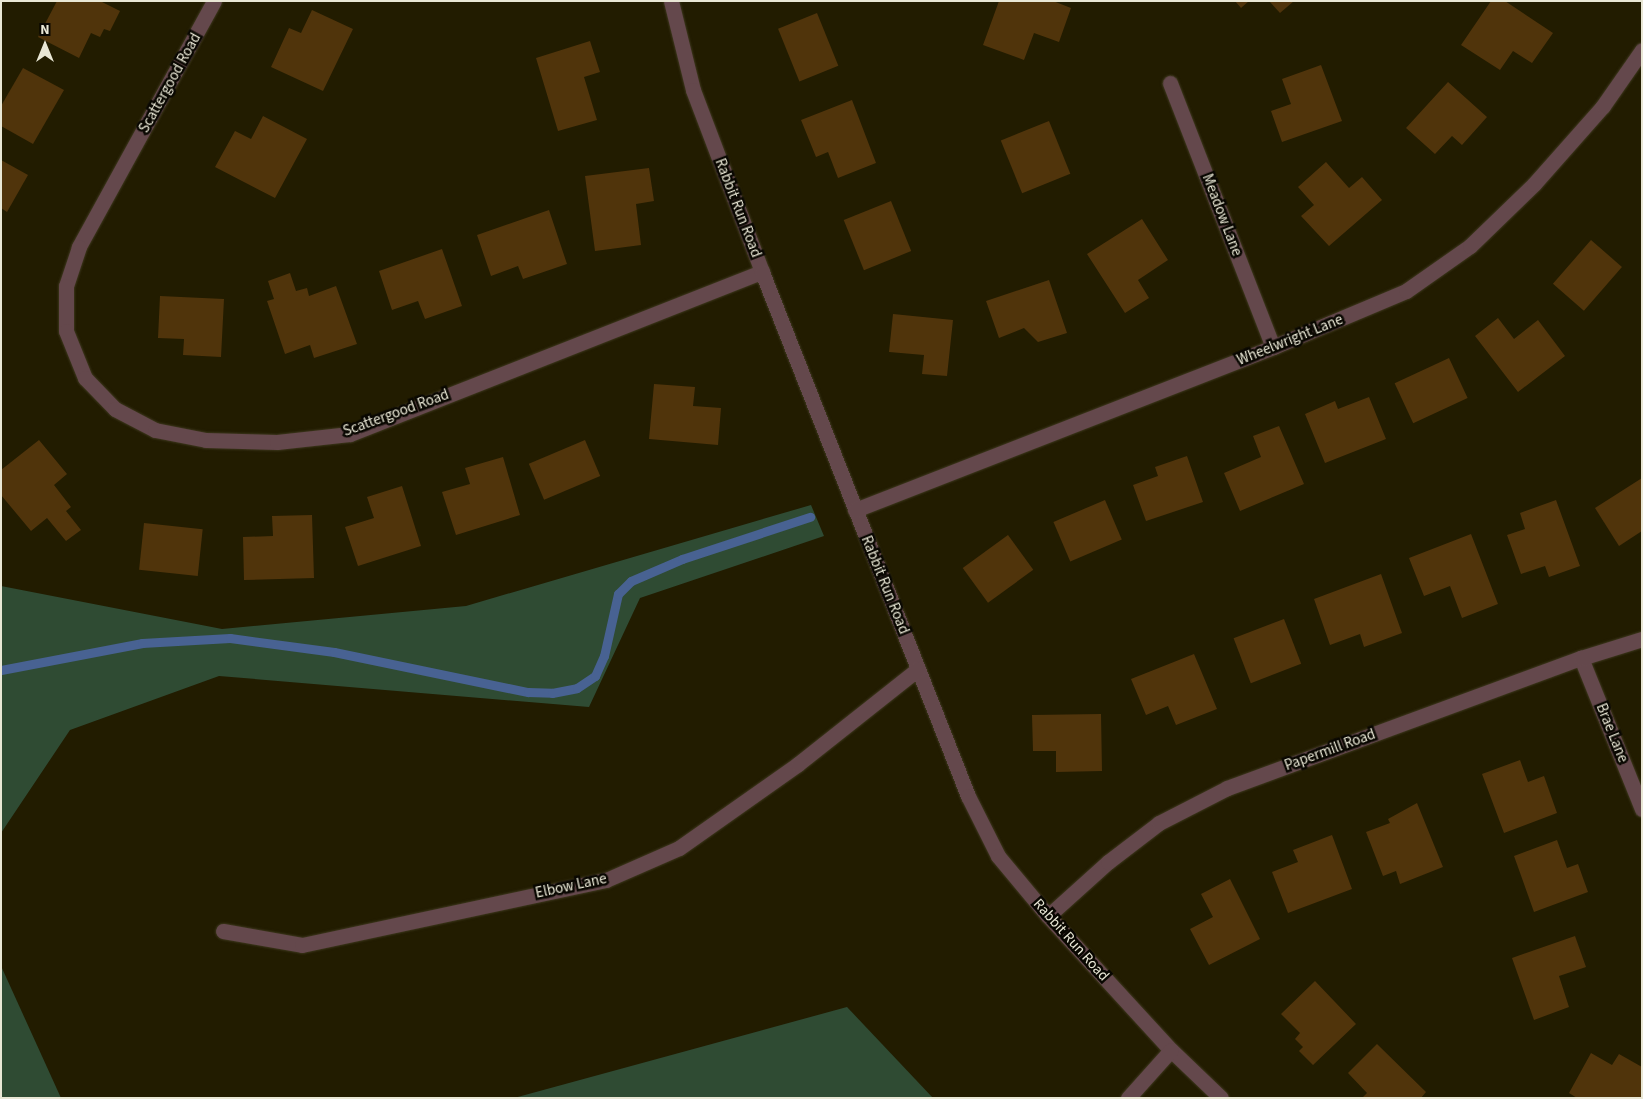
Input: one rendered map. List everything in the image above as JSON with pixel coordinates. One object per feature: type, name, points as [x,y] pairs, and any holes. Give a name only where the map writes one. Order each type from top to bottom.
[{"type":"street","name":"Scattergood Road","points":[[214,1],[79,247],[66,286],[66,331],[85,378],[115,409],[155,430],[206,440],[277,442],[350,434],[762,272]]},
{"type":"street","name":"Rabbit Run Road","points":[[671,1],[693,90],[762,272],[968,796],[998,856],[1048,916],[1172,1050],[1221,1098]]},
{"type":"street","name":"Wheelwright Lane","points":[[855,510],[1273,347],[1406,291],[1470,246],[1534,184],[1603,106],[1642,50]]},
{"type":"street","name":"Meadow Lane","points":[[1170,83],[1273,347]]},
{"type":"street","name":"Papermill Road","points":[[1048,916],[1108,862],[1160,823],[1227,788],[1581,658],[1642,639]]},
{"type":"street","name":"Brae Lane","points":[[1581,658],[1642,809]]},
{"type":"street","name":"Elbow Lane","points":[[223,931],[302,945],[606,880],[679,848],[798,764],[918,669]]},
{"type":"street","points":[[1128,1098],[1172,1050]]},
{"type":"green space","points":[[811,505],[824,536],[640,598],[589,707],[219,676],[70,730],[1,833],[1,586],[222,629],[466,606]]},
{"type":"green space","points":[[1,966],[61,1098],[1,1098]]},
{"type":"green space","points":[[847,1007],[933,1098],[514,1098]]},
{"type":"building","points":[[57,1],[100,1],[120,11],[110,31],[104,29],[100,37],[91,33],[79,58],[38,37]]},
{"type":"building","points":[[999,1],[1053,1],[1071,8],[1059,42],[1034,33],[1024,60],[983,45]]},
{"type":"building","points":[[1235,1],[1249,1],[1241,8]]},
{"type":"building","points":[[1269,1],[1294,1],[1280,13]]},
{"type":"building","points":[[1491,1],[1505,1],[1553,33],[1532,63],[1513,51],[1500,70],[1461,45]]},
{"type":"building","points":[[312,10],[353,29],[323,91],[271,67],[289,28],[301,33]]},
{"type":"building","points":[[817,13],[838,66],[799,82],[778,29]]},
{"type":"building","points":[[590,41],[600,72],[584,77],[597,120],[558,131],[536,58]]},
{"type":"building","points":[[1321,65],[1342,121],[1282,142],[1271,111],[1291,104],[1282,79]]},
{"type":"building","points":[[23,68],[64,90],[33,144],[1,126],[1,106]]},
{"type":"building","points":[[1448,82],[1487,117],[1462,145],[1452,136],[1435,154],[1406,128]]},
{"type":"building","points":[[852,100],[876,163],[838,178],[828,152],[816,157],[801,120]]},
{"type":"building","points":[[263,116],[307,139],[275,198],[215,167],[235,131],[251,139]]},
{"type":"building","points":[[1049,121],[1070,174],[1022,193],[1001,140]]},
{"type":"building","points":[[1,160],[28,175],[7,212],[1,208]]},
{"type":"building","points":[[1326,162],[1349,188],[1362,177],[1382,200],[1329,246],[1301,216],[1314,205],[1298,187]]},
{"type":"building","points":[[649,168],[654,201],[636,204],[641,245],[595,251],[585,176]]},
{"type":"building","points":[[891,201],[911,251],[864,270],[844,220]]},
{"type":"building","points":[[549,210],[567,264],[523,279],[518,266],[491,276],[477,235]]},
{"type":"building","points":[[1142,219],[1168,260],[1138,280],[1149,298],[1125,313],[1087,254]]},
{"type":"building","points":[[1591,240],[1622,267],[1584,311],[1553,284]]},
{"type":"building","points":[[442,249],[462,306],[425,319],[418,301],[392,310],[379,271]]},
{"type":"building","points":[[290,273],[296,291],[307,288],[309,296],[336,286],[357,344],[314,358],[310,345],[285,354],[267,301],[274,299],[268,281]]},
{"type":"building","points":[[1049,280],[1067,333],[1038,342],[1024,328],[999,338],[986,301]]},
{"type":"building","points":[[160,296],[224,299],[221,357],[183,355],[184,339],[158,338]]},
{"type":"building","points":[[893,314],[953,320],[947,376],[922,374],[924,355],[889,352]]},
{"type":"building","points":[[1498,318],[1514,339],[1538,320],[1565,356],[1518,392],[1475,336]]},
{"type":"building","points":[[1449,358],[1468,398],[1413,423],[1395,383]]},
{"type":"building","points":[[654,384],[695,387],[693,406],[721,408],[718,445],[649,439]]},
{"type":"building","points":[[1369,397],[1386,439],[1325,463],[1305,414],[1335,401],[1338,409]]},
{"type":"building","points":[[1279,426],[1304,484],[1240,511],[1224,473],[1261,457],[1253,436]]},
{"type":"building","points":[[39,440],[67,474],[54,485],[71,507],[66,511],[81,530],[66,541],[47,518],[31,531],[1,495],[1,470]]},
{"type":"building","points":[[585,440],[600,476],[544,500],[529,464]]},
{"type":"building","points":[[1187,456],[1203,502],[1146,521],[1133,485],[1158,476],[1155,467]]},
{"type":"building","points":[[503,457],[520,515],[456,535],[442,492],[470,484],[465,468]]},
{"type":"building","points":[[1642,478],[1642,531],[1619,546],[1595,508]]},
{"type":"building","points":[[402,486],[421,546],[358,566],[345,527],[374,518],[367,497]]},
{"type":"building","points":[[1105,500],[1122,540],[1070,561],[1053,522]]},
{"type":"building","points":[[1556,500],[1580,566],[1549,577],[1545,566],[1521,574],[1507,535],[1525,529],[1520,513]]},
{"type":"building","points":[[312,515],[314,578],[244,580],[243,537],[273,536],[272,516]]},
{"type":"building","points":[[144,523],[203,529],[198,576],[139,570]]},
{"type":"building","points":[[1471,534],[1498,604],[1462,618],[1450,586],[1424,596],[1409,558]]},
{"type":"building","points":[[1008,535],[1033,570],[988,603],[963,568]]},
{"type":"building","points":[[1381,574],[1402,633],[1364,647],[1360,634],[1330,645],[1314,599]]},
{"type":"building","points":[[1284,619],[1301,664],[1251,683],[1234,638]]},
{"type":"building","points":[[1194,654],[1217,709],[1176,725],[1168,706],[1146,715],[1131,679]]},
{"type":"building","points":[[1101,714],[1102,771],[1056,772],[1056,751],[1033,751],[1032,715]]},
{"type":"building","points":[[1520,760],[1528,782],[1544,776],[1557,813],[1504,833],[1482,774]]},
{"type":"building","points":[[1417,803],[1443,867],[1400,884],[1396,871],[1383,876],[1366,832],[1390,823],[1388,819]]},
{"type":"building","points":[[1332,835],[1352,889],[1288,913],[1272,872],[1298,862],[1293,850]]},
{"type":"building","points":[[1557,840],[1567,868],[1578,864],[1588,892],[1534,912],[1514,856]]},
{"type":"building","points":[[1230,879],[1260,939],[1209,965],[1190,929],[1213,917],[1201,894]]},
{"type":"building","points":[[1575,936],[1586,967],[1559,976],[1569,1007],[1534,1020],[1512,958]]},
{"type":"building","points":[[1315,981],[1356,1024],[1313,1065],[1299,1051],[1303,1047],[1295,1039],[1300,1033],[1281,1014]]},
{"type":"building","points":[[1377,1044],[1426,1092],[1421,1098],[1362,1098],[1367,1093],[1348,1073]]},
{"type":"building","points":[[1591,1053],[1612,1065],[1619,1054],[1642,1067],[1642,1098],[1577,1098],[1569,1093]]},
{"type":"waterway","points":[[1,670],[142,643],[230,638],[334,652],[528,692],[552,693],[577,688],[595,676],[604,656],[618,594],[631,581],[682,559],[810,517]]}]
